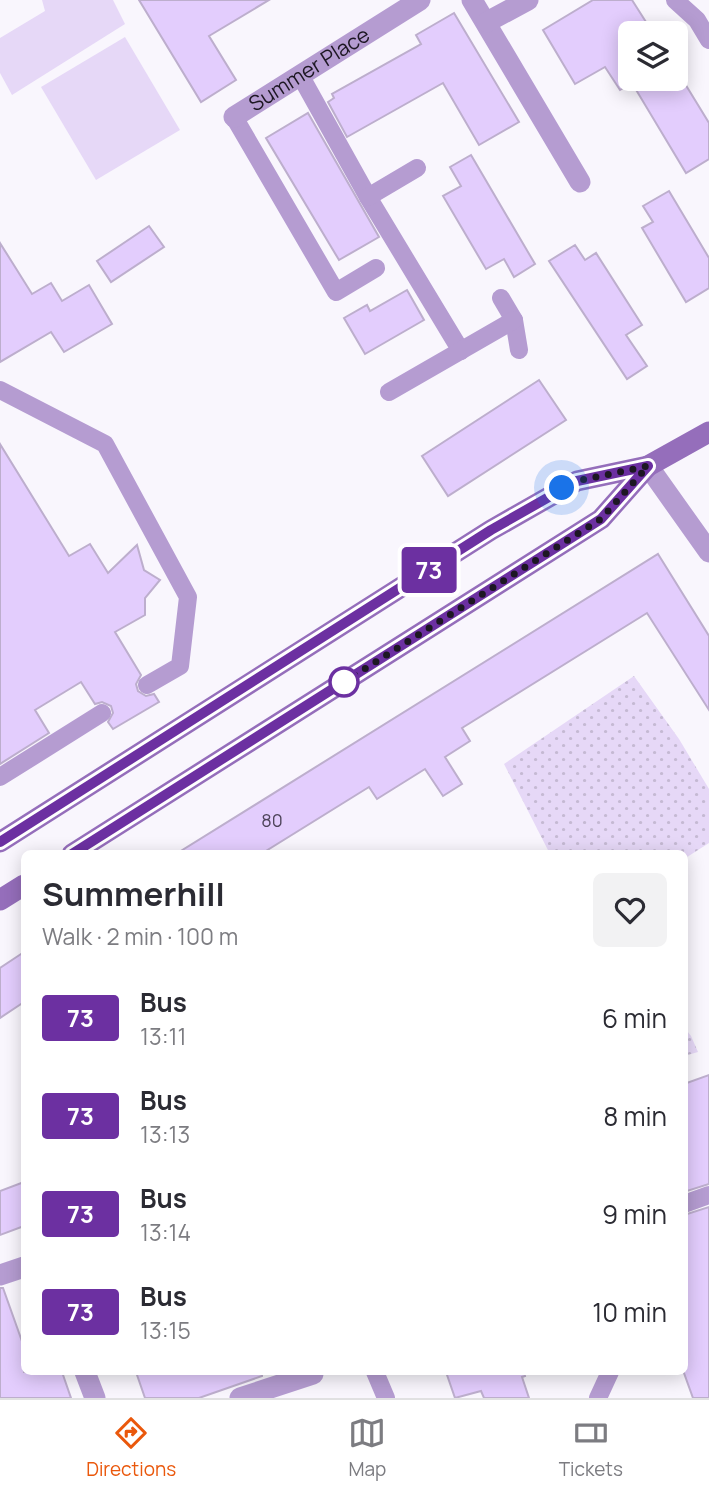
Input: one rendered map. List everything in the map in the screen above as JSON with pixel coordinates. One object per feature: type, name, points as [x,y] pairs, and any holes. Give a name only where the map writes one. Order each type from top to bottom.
[{"type":"main road","points":[[0,842],[562,488],[577,481],[648,466],[709,432]]},
{"type":"main road","points":[[78,850],[601,519],[648,466]]},
{"type":"main road","points":[[0,900],[21,887]]},
{"type":"street","name":"Summer Place","points":[[234,117],[420,0]]},
{"type":"street","points":[[472,0],[580,182]]},
{"type":"street","points":[[486,23],[527,0]]},
{"type":"street","points":[[648,466],[709,552]]},
{"type":"street","points":[[0,1275],[21,1268]]},
{"type":"street","points":[[86,1375],[95,1398]]},
{"type":"street","points":[[240,1398],[310,1375]]},
{"type":"lane","points":[[675,0],[697,20],[709,40]]},
{"type":"lane","points":[[300,75],[368,197],[461,351]]},
{"type":"lane","points":[[234,117],[336,292],[376,268]]},
{"type":"lane","points":[[368,197],[416,168]]},
{"type":"lane","points":[[501,298],[514,320],[519,350]]},
{"type":"lane","points":[[389,392],[514,320]]},
{"type":"lane","points":[[0,390],[105,444],[188,597],[180,666],[147,685]]},
{"type":"lane","points":[[0,777],[102,713]]},
{"type":"lane","points":[[688,1203],[709,1195]]},
{"type":"lane","points":[[376,1375],[386,1398]]},
{"type":"lane","points":[[598,1398],[609,1375]]},
{"type":"shaded area","points":[[42,0],[113,0],[125,24],[12,95],[0,73],[0,38],[45,11]]},
{"type":"shaded area","points":[[125,37],[180,130],[96,180],[41,87]]},
{"type":"shaded area","points":[[634,676],[679,739],[709,789],[709,843],[688,856],[688,850],[548,850],[504,764]]},
{"type":"shaded area","points":[[688,1032],[691,1036],[698,1052],[688,1055]]},
{"type":"building","points":[[139,0],[269,0],[209,36],[236,80],[201,102]]},
{"type":"building","points":[[593,0],[632,0],[645,21],[618,21],[618,87],[605,67],[575,84],[543,30]]},
{"type":"building","points":[[454,13],[519,122],[479,145],[443,83],[347,137],[328,102],[334,98],[332,94],[421,44],[416,35]]},
{"type":"building","points":[[688,89],[709,123],[709,159],[686,173],[637,91],[688,91]]},
{"type":"building","points":[[308,113],[379,237],[339,260],[266,138]]},
{"type":"building","points":[[471,155],[535,264],[514,277],[504,259],[486,269],[443,196],[461,186],[450,167]]},
{"type":"building","points":[[669,191],[709,258],[709,288],[686,302],[642,228],[653,222],[643,206]]},
{"type":"building","points":[[149,226],[164,247],[111,282],[97,261]]},
{"type":"building","points":[[0,243],[32,294],[51,283],[62,301],[89,285],[112,324],[64,352],[51,332],[0,362]]},
{"type":"building","points":[[575,245],[585,260],[596,253],[642,325],[626,335],[647,366],[627,379],[549,261]]},
{"type":"building","points":[[407,290],[424,320],[365,354],[344,318],[367,305],[370,311]]},
{"type":"building","points":[[539,380],[566,420],[448,496],[422,456]]},
{"type":"building","points":[[0,444],[69,556],[90,544],[108,573],[137,545],[144,570],[160,580],[145,598],[145,615],[115,632],[141,675],[136,684],[138,691],[146,696],[154,694],[159,702],[113,729],[108,722],[113,713],[111,706],[102,702],[95,704],[81,682],[35,710],[49,733],[0,764]]},
{"type":"building","points":[[658,554],[709,636],[709,710],[647,613],[462,728],[470,741],[445,757],[462,784],[443,796],[425,769],[377,799],[369,787],[267,850],[182,850]]},
{"type":"building","points":[[21,954],[21,1004],[0,1018],[0,968]]},
{"type":"building","points":[[709,1075],[709,1184],[688,1191],[688,1083]]},
{"type":"building","points":[[21,1183],[21,1227],[0,1235],[0,1191]]},
{"type":"building","points":[[709,1207],[709,1398],[693,1398],[685,1375],[688,1375],[688,1214]]},
{"type":"building","points":[[0,1288],[3,1288],[21,1339],[21,1375],[63,1375],[71,1398],[0,1398]]},
{"type":"building","points":[[137,1375],[262,1375],[199,1398],[145,1398]]},
{"type":"building","points":[[447,1375],[525,1375],[522,1377],[529,1398],[484,1398],[481,1391],[455,1398]]},
{"type":"bus line","name":"73","points":[[0,842],[491,530],[562,488],[577,481],[648,466],[601,519],[78,850]]},
{"type":"route","points":[[344,682],[601,519],[648,466],[577,481],[562,488]]}]
